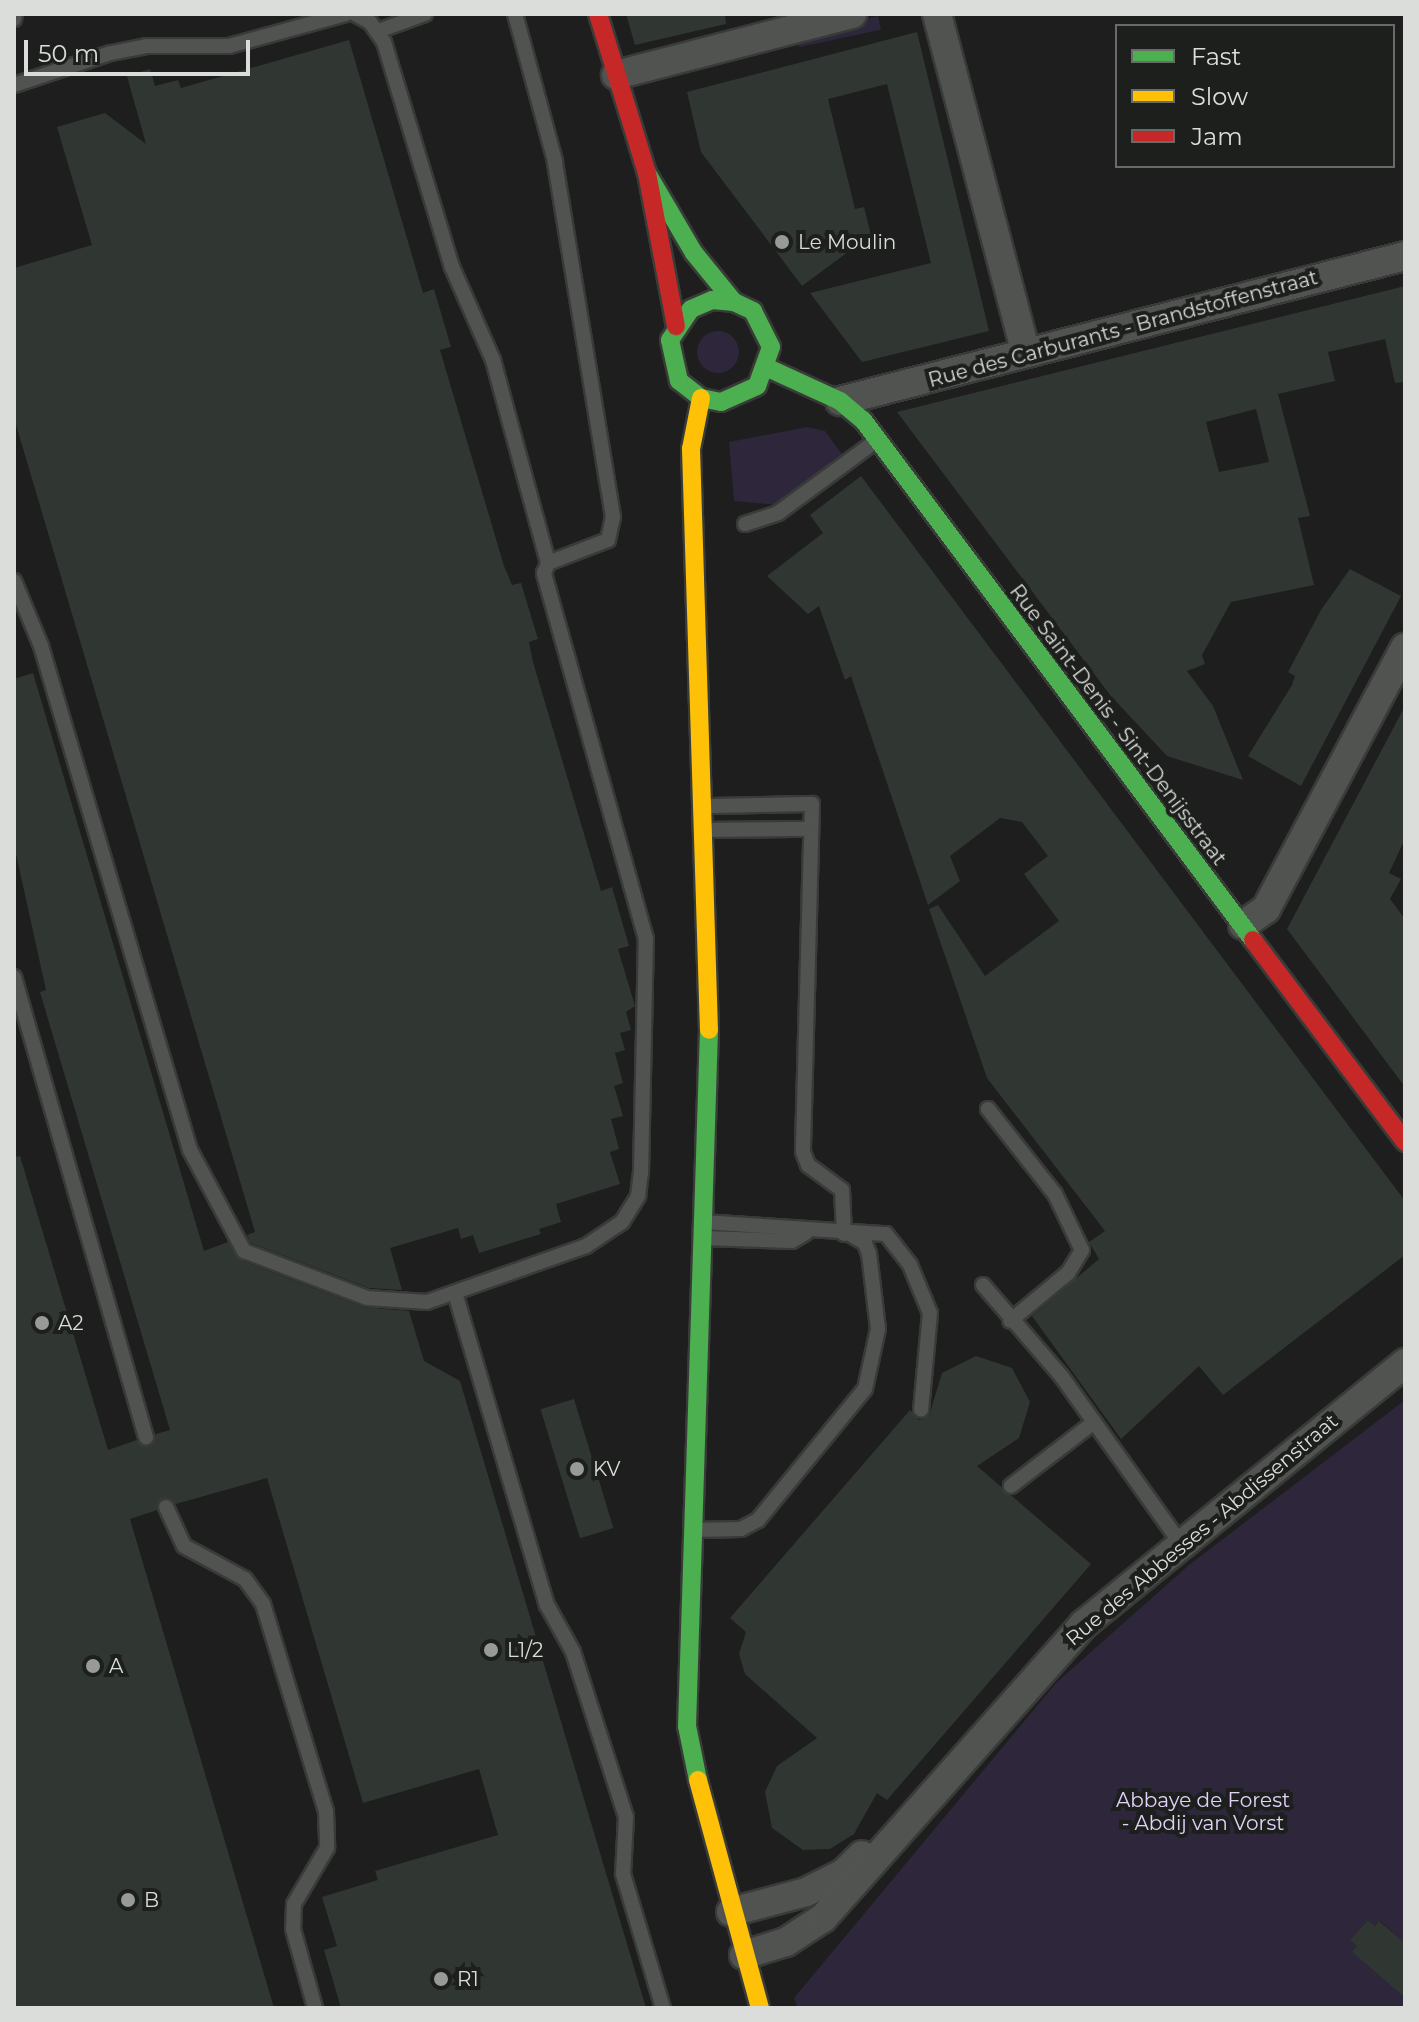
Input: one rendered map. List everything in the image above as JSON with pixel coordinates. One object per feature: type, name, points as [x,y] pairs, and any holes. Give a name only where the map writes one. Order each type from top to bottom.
[{"type":"main road","points":[[598,14],[647,173],[676,326],[672,368],[701,398],[741,397],[768,368],[766,327],[734,302],[694,253],[647,173]]},
{"type":"main road","points":[[676,326],[691,309],[712,300],[734,302]]},
{"type":"main road","name":"Rue Saint-Denis - Sint-Denijsstraat","points":[[768,368],[840,401],[877,440],[1405,1142]]},
{"type":"main road","points":[[701,398],[691,449],[708,830],[702,1230],[687,1726],[697,1790],[760,2008]]},
{"type":"street","points":[[616,75],[852,14]]},
{"type":"street","points":[[933,15],[1026,353]]},
{"type":"street","name":"Rue des Carburants - Brandstoffenstraat","points":[[840,401],[1405,256]]},
{"type":"street","points":[[1243,925],[1266,909],[1405,648]]},
{"type":"street","name":"Rue des Abbesses - Abdissenstraat","points":[[744,1955],[786,1942],[823,1918],[1040,1668],[1181,1544],[1405,1363]]},
{"type":"street","name":"Rue des Abbesses - Abdissenstraat","points":[[731,1912],[806,1892],[844,1873],[912,1814]]},
{"type":"lane","points":[[14,85],[146,46],[229,46],[346,14]]},
{"type":"lane","points":[[14,581],[63,719],[190,1150],[235,1240],[259,1260],[367,1298],[427,1302],[586,1246],[622,1222],[638,1196],[646,939],[546,590],[548,563],[493,360],[452,267],[378,31],[355,14]]},
{"type":"lane","points":[[378,31],[425,14]]},
{"type":"lane","points":[[515,14],[555,161],[613,517],[608,540],[548,563]]},
{"type":"lane","points":[[745,524],[778,513],[877,440]]},
{"type":"lane","points":[[708,806],[812,804],[803,1152],[808,1165],[842,1190],[848,1234]]},
{"type":"lane","points":[[708,830],[811,829]]},
{"type":"lane","points":[[14,977],[146,1437]]},
{"type":"lane","points":[[988,1109],[1055,1194],[1082,1250],[1068,1273],[1010,1321]]},
{"type":"lane","points":[[702,1230],[848,1234],[866,1229],[886,1234],[922,1289],[931,1344],[921,1410]]},
{"type":"lane","points":[[692,1530],[741,1529],[758,1520],[865,1389],[878,1329],[869,1254],[865,1243],[848,1234]]},
{"type":"lane","points":[[983,1285],[1094,1422],[1181,1544]]},
{"type":"lane","points":[[455,1293],[547,1605],[573,1652],[623,1805],[623,1874],[663,2008]]},
{"type":"lane","points":[[1011,1486],[1094,1422]]},
{"type":"lane","points":[[166,1507],[184,1546],[245,1579],[263,1604],[326,1811],[327,1848],[294,1904],[293,1929],[315,2008]]},
{"type":"green space","points":[[878,16],[881,30],[799,47],[796,33]]},
{"type":"green space","points":[[718,331],[733,337],[739,352],[733,367],[718,373],[703,367],[697,352],[703,337]]},
{"type":"green space","points":[[807,427],[825,431],[844,457],[779,505],[734,501],[729,442]]},
{"type":"green space","name":"Abbaye de Forest - Abdij van Vorst","points":[[1405,1400],[1405,1943],[1380,1921],[1375,1926],[1368,1920],[1350,1940],[1357,1946],[1352,1952],[1405,1998],[1405,2008],[798,2008],[794,1998],[1056,1683],[1189,1565]]},
{"type":"building","points":[[626,14],[725,14],[726,24],[635,45]]},
{"type":"building","points":[[917,32],[989,331],[862,362],[810,293],[931,263],[887,84],[828,99],[855,209],[864,207],[871,235],[802,286],[701,152],[687,92]]},
{"type":"building","points":[[349,40],[423,293],[434,289],[451,347],[440,350],[504,566],[512,585],[521,583],[538,639],[529,642],[533,662],[601,891],[612,887],[629,946],[618,949],[635,1006],[626,1012],[631,1030],[620,1033],[625,1050],[615,1053],[623,1083],[614,1086],[623,1116],[611,1119],[619,1149],[610,1152],[620,1184],[556,1204],[561,1222],[539,1229],[541,1234],[479,1253],[473,1235],[461,1239],[458,1228],[390,1248],[402,1290],[369,1288],[251,1243],[247,1235],[255,1232],[14,418],[14,268],[92,245],[57,127],[105,113],[146,144],[127,76],[150,69],[155,86],[178,80],[181,88]]},
{"type":"building","points":[[1405,286],[1405,382],[1395,383],[1385,339],[1328,352],[1335,381],[1278,394],[1310,516],[1298,518],[1314,585],[1231,602],[1202,655],[1205,664],[1187,671],[1213,706],[1243,780],[1167,756],[1110,695],[897,412]],"holes":[[[1256,409],[1269,462],[1219,472],[1206,422]]]},
{"type":"building","points":[[861,476],[1405,1201],[1405,1255],[1223,1395],[1199,1366],[1121,1439],[1032,1316],[1099,1259],[1089,1242],[1105,1231],[987,1078],[929,909],[938,905],[985,976],[1059,921],[1024,874],[1048,856],[1022,822],[1000,818],[950,856],[960,881],[928,905],[851,676],[845,680],[819,606],[808,614],[767,576],[823,533],[810,515]]},
{"type":"building","points":[[1350,569],[1401,596],[1301,786],[1248,756],[1292,685],[1295,676],[1288,672],[1321,610]]},
{"type":"building","points":[[33,673],[204,1251],[228,1242],[240,1260],[363,1307],[409,1311],[424,1361],[460,1381],[646,2008],[341,2008],[324,1950],[337,1946],[322,1897],[378,1880],[375,1871],[498,1835],[479,1769],[363,1803],[267,1478],[176,1504],[163,1498],[157,1510],[130,1519],[274,2008],[14,2008],[14,1157],[20,1156],[108,1450],[137,1440],[149,1446],[156,1434],[170,1430],[40,992],[46,990],[14,845],[14,679]]},
{"type":"building","points":[[1405,706],[1405,839],[1389,873],[1401,879],[1390,899],[1405,919],[1405,1087],[1287,929]]},
{"type":"building","points":[[976,1356],[1012,1368],[1030,1402],[1019,1438],[977,1466],[1091,1564],[887,1800],[877,1793],[854,1834],[830,1849],[803,1850],[772,1828],[765,1792],[777,1766],[817,1738],[745,1674],[739,1654],[746,1632],[730,1618],[910,1410],[919,1420],[929,1416],[942,1373]]},
{"type":"building","name":"KV","points":[[574,1399],[613,1528],[580,1538],[541,1409]]},
{"type":"building","points":[[1368,1920],[1375,1926],[1379,1921],[1405,1943],[1405,1998],[1352,1952],[1357,1946],[1350,1940]]},
{"type":"traffic: fast","points":[[647,173],[694,253],[734,302],[753,311],[771,347],[757,386],[721,402],[701,398],[679,381],[670,340],[691,309],[712,300],[734,302]]},
{"type":"traffic: fast","points":[[768,368],[840,401],[863,420],[1253,940]]},
{"type":"traffic: fast","points":[[698,1780],[687,1726],[709,1030]]},
{"type":"traffic: slow","points":[[701,398],[691,449],[709,1030]]},
{"type":"traffic: slow","points":[[698,1780],[760,2008]]},
{"type":"traffic: jam","points":[[598,14],[647,173],[676,326]]},
{"type":"traffic: jam","points":[[1253,940],[1405,1142]]},
{"type":"place","name":"Le Moulin","points":[[782,242]]},
{"type":"place","name":"A2","points":[[42,1323]]},
{"type":"place","name":"KV","points":[[577,1469]]},
{"type":"place","name":"L1/2","points":[[491,1650]]},
{"type":"place","name":"A","points":[[93,1666]]},
{"type":"place","name":"B","points":[[128,1900]]},
{"type":"place","name":"R1","points":[[441,1979]]}]
